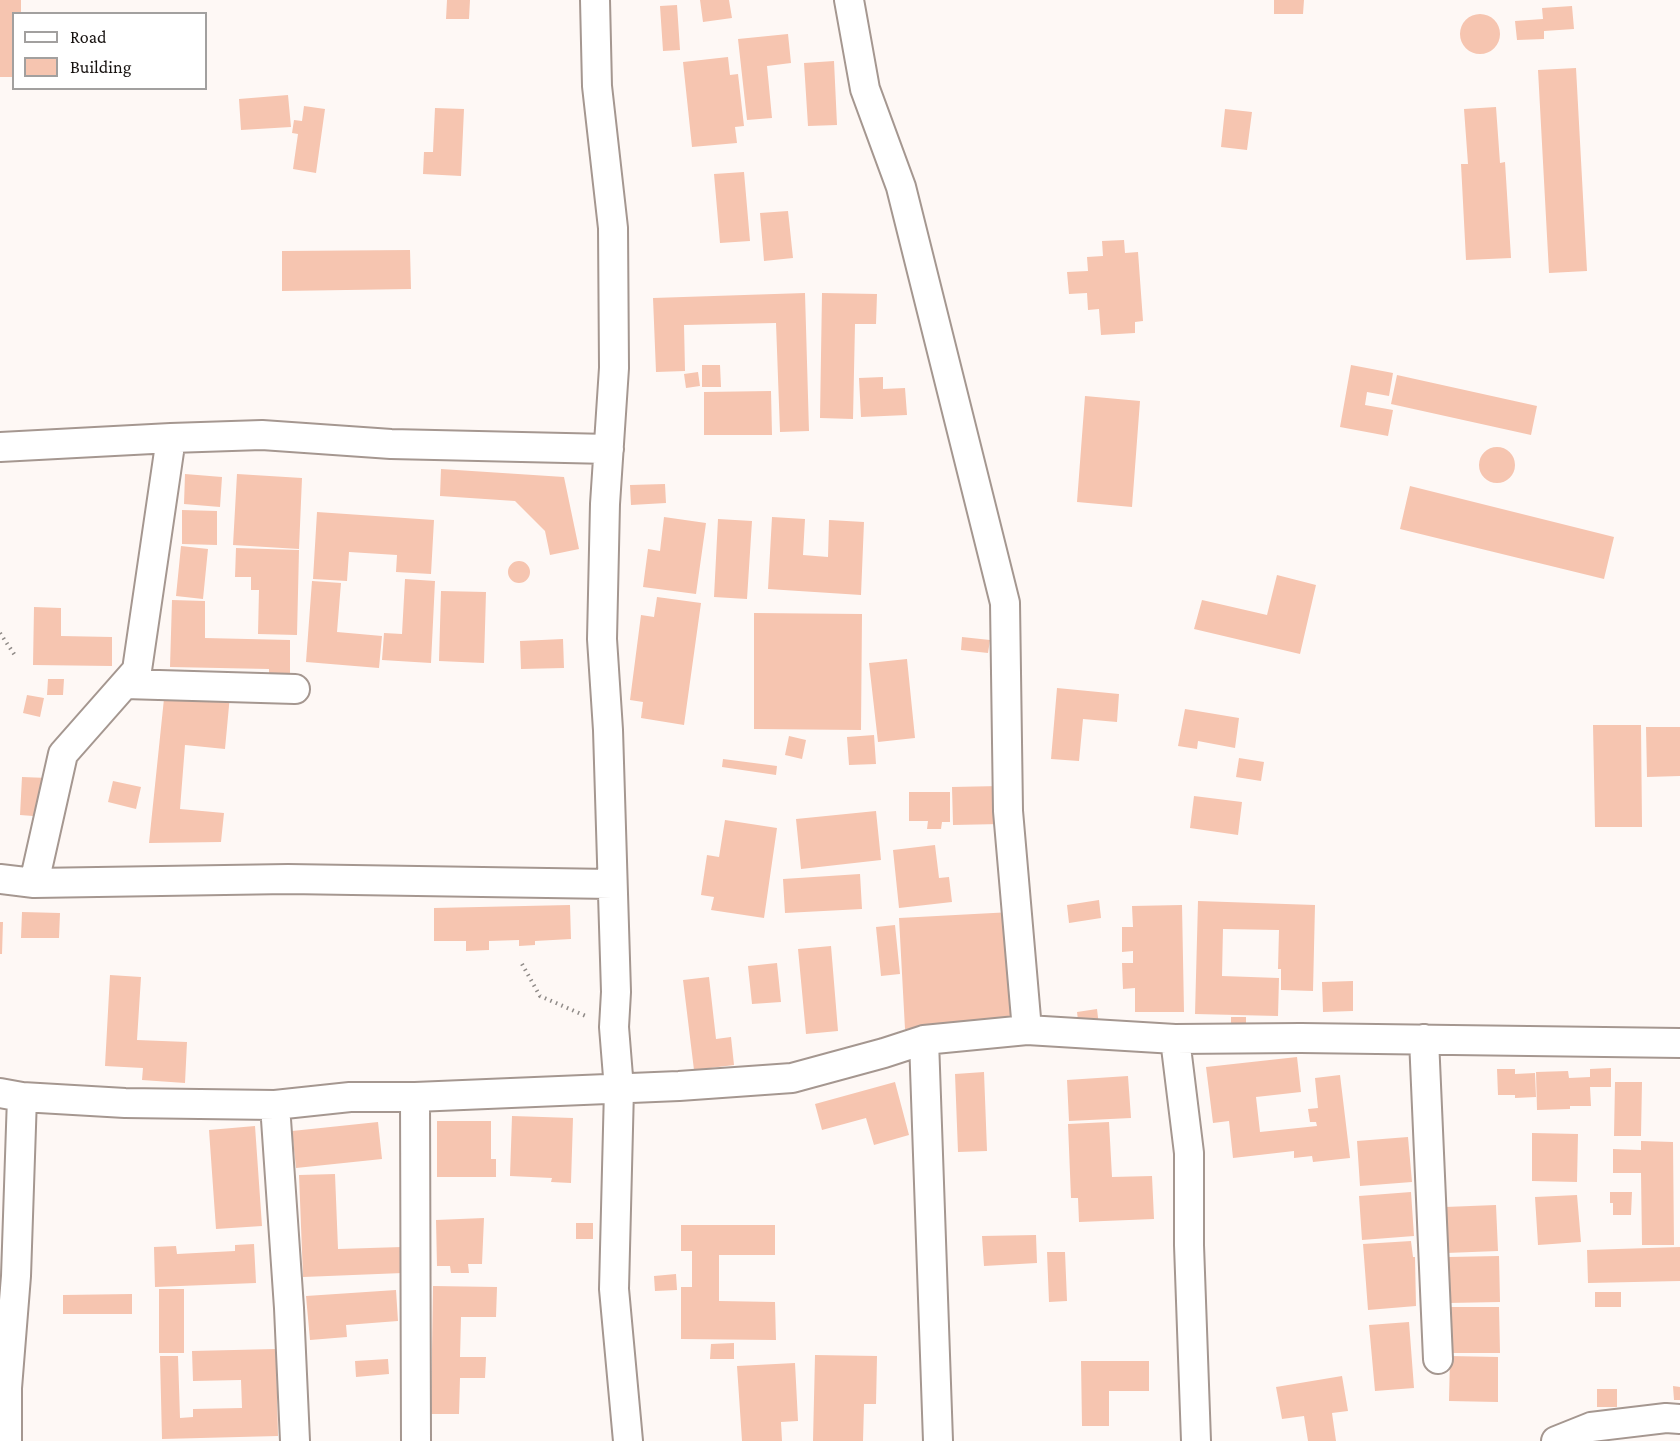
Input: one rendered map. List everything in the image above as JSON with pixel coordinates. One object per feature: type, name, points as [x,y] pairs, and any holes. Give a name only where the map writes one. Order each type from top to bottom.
[{"type":"street","points":[[595,0],[597,86],[613,228],[614,368],[605,504],[602,639],[608,730],[616,992],[614,1028],[619,1089],[614,1289],[628,1441]]},
{"type":"street","points":[[849,0],[864,89],[901,187],[1005,603],[1008,811],[1027,1030]]},
{"type":"street","points":[[0,447],[262,435],[391,444],[609,449]]},
{"type":"street","points":[[34,883],[63,754],[137,670],[171,438]]},
{"type":"street","points":[[125,684],[295,689]]},
{"type":"street","points":[[0,879],[34,883],[288,879],[612,884]]},
{"type":"street","points":[[7,1441],[7,1388],[16,1276],[11,1095],[125,1103],[275,1105],[350,1097],[415,1097],[679,1086],[792,1078],[924,1040],[1027,1030],[1175,1039],[1301,1038],[1680,1043]]},
{"type":"street","points":[[1175,1039],[1188,1154],[1196,1441]]},
{"type":"street","points":[[1424,1039],[1437,1359]]},
{"type":"street","points":[[924,1040],[938,1441]]},
{"type":"street","points":[[415,1097],[416,1441]]},
{"type":"street","points":[[275,1105],[289,1308],[295,1441]]},
{"type":"street","points":[[1556,1441],[1591,1427],[1666,1418],[1680,1419]]},
{"type":"path","points":[[0,633],[16,657]]},
{"type":"path","points":[[522,964],[540,996],[614,1028]]},
{"type":"building","points":[[0,0],[21,0],[21,12],[12,12],[12,77],[0,77]]},
{"type":"building","points":[[447,0],[470,0],[469,19],[446,19]]},
{"type":"building","points":[[700,0],[729,0],[732,18],[703,22]]},
{"type":"building","points":[[1274,0],[1304,0],[1303,14],[1274,14]]},
{"type":"building","points":[[677,5],[680,50],[663,51],[660,6]]},
{"type":"building","points":[[1572,6],[1574,29],[1544,31],[1544,39],[1517,40],[1515,21],[1543,19],[1542,8]]},
{"type":"building","points":[[1480,14],[1494,20],[1500,34],[1494,48],[1480,54],[1466,48],[1460,34],[1466,20]]},
{"type":"building","points":[[788,34],[791,63],[767,66],[772,118],[747,120],[738,39]]},
{"type":"building","points":[[728,57],[730,75],[738,74],[744,126],[735,127],[737,143],[692,147],[683,62]]},
{"type":"building","points":[[834,61],[837,125],[808,126],[804,63]]},
{"type":"building","points":[[1576,68],[1587,271],[1549,273],[1538,70]]},
{"type":"building","points":[[288,95],[291,127],[241,130],[239,99]]},
{"type":"building","points":[[304,106],[325,109],[316,173],[293,169],[298,134],[292,133],[294,120],[302,121]]},
{"type":"building","points":[[1496,107],[1500,163],[1505,162],[1511,258],[1466,260],[1461,164],[1468,164],[1464,109]]},
{"type":"building","points":[[435,108],[464,109],[461,176],[423,174],[424,152],[433,152]]},
{"type":"building","points":[[1225,109],[1252,112],[1247,150],[1221,147]]},
{"type":"building","points":[[744,172],[750,241],[720,243],[714,174]]},
{"type":"building","points":[[788,211],[793,258],[764,261],[760,213]]},
{"type":"building","points":[[1124,240],[1125,253],[1138,252],[1143,321],[1135,322],[1135,333],[1101,335],[1099,309],[1088,310],[1087,293],[1069,294],[1067,272],[1088,271],[1087,257],[1103,256],[1102,241]]},
{"type":"building","points":[[410,250],[411,289],[282,291],[282,251]]},
{"type":"building","points":[[805,293],[809,431],[780,432],[776,323],[684,325],[685,371],[656,372],[653,298]]},
{"type":"building","points":[[822,293],[877,294],[876,324],[855,324],[853,419],[820,418]]},
{"type":"building","points":[[702,365],[720,365],[721,387],[702,387]]},
{"type":"building","points":[[1351,365],[1393,373],[1389,396],[1367,392],[1365,405],[1393,410],[1388,436],[1340,427]]},
{"type":"building","points":[[698,372],[700,386],[686,388],[684,374]]},
{"type":"building","points":[[1397,375],[1537,406],[1531,435],[1391,404]]},
{"type":"building","points":[[883,377],[883,389],[905,388],[907,415],[861,417],[859,378]]},
{"type":"building","points":[[771,391],[772,435],[704,435],[704,392]]},
{"type":"building","points":[[1085,396],[1140,401],[1132,507],[1077,502]]},
{"type":"building","points":[[1497,447],[1510,452],[1515,465],[1510,478],[1497,483],[1484,478],[1479,465],[1484,452]]},
{"type":"building","points":[[441,469],[564,477],[579,549],[550,555],[545,531],[515,501],[440,496]]},
{"type":"building","points":[[185,474],[222,477],[220,507],[184,504]]},
{"type":"building","points":[[237,474],[302,478],[299,549],[233,545]]},
{"type":"building","points":[[665,484],[666,503],[631,505],[630,485]]},
{"type":"building","points":[[1410,486],[1614,537],[1604,579],[1400,529]]},
{"type":"building","points":[[182,510],[217,511],[217,545],[182,544]]},
{"type":"building","points":[[317,512],[434,520],[431,574],[396,572],[397,555],[349,552],[347,581],[313,579]]},
{"type":"building","points":[[664,517],[706,523],[696,594],[643,587],[648,549],[660,551]]},
{"type":"building","points":[[772,517],[805,519],[803,555],[828,557],[829,520],[864,522],[861,595],[768,589]]},
{"type":"building","points":[[718,519],[752,521],[747,599],[714,597]]},
{"type":"building","points":[[181,546],[208,549],[203,599],[176,596]]},
{"type":"building","points":[[236,548],[299,550],[297,635],[258,634],[259,590],[251,590],[251,577],[235,577]]},
{"type":"building","points":[[519,561],[527,564],[530,572],[527,580],[519,583],[511,580],[508,572],[511,564]]},
{"type":"building","points":[[1277,575],[1316,585],[1300,654],[1194,629],[1202,600],[1267,615]]},
{"type":"building","points":[[405,579],[435,581],[431,663],[382,660],[384,633],[402,634]]},
{"type":"building","points":[[312,581],[341,583],[337,632],[382,636],[379,668],[306,662]]},
{"type":"building","points":[[441,591],[486,592],[484,663],[439,661]]},
{"type":"building","points":[[657,597],[701,603],[684,725],[641,718],[643,702],[630,700],[641,615],[654,617]]},
{"type":"building","points":[[172,600],[205,601],[205,638],[290,640],[290,676],[269,675],[269,669],[170,667]]},
{"type":"building","points":[[34,607],[61,608],[61,636],[112,637],[112,666],[33,665]]},
{"type":"building","points":[[754,613],[862,614],[861,730],[754,729]]},
{"type":"building","points":[[962,637],[990,640],[988,653],[961,650]]},
{"type":"building","points":[[563,639],[564,668],[521,669],[520,641]]},
{"type":"building","points":[[907,659],[915,738],[878,742],[869,663]]},
{"type":"building","points":[[48,679],[64,679],[63,695],[47,695]]},
{"type":"building","points":[[1057,688],[1119,694],[1117,722],[1083,719],[1079,761],[1051,759]]},
{"type":"building","points":[[165,689],[230,695],[225,749],[185,745],[180,809],[224,813],[221,842],[149,843]]},
{"type":"building","points":[[27,695],[44,698],[40,717],[23,713]]},
{"type":"building","points":[[1185,709],[1239,718],[1235,748],[1198,741],[1197,749],[1178,746]]},
{"type":"building","points":[[1593,725],[1641,725],[1642,827],[1595,827]]},
{"type":"building","points":[[1646,727],[1680,727],[1680,776],[1647,777]]},
{"type":"building","points":[[874,735],[876,764],[849,765],[847,737]]},
{"type":"building","points":[[789,736],[806,740],[802,759],[785,755]]},
{"type":"building","points":[[1239,758],[1264,762],[1261,781],[1236,777]]},
{"type":"building","points":[[723,759],[777,766],[776,775],[722,767]]},
{"type":"building","points":[[22,777],[48,778],[46,817],[20,815]]},
{"type":"building","points":[[113,781],[141,787],[136,809],[108,802]]},
{"type":"building","points":[[1000,786],[1001,824],[953,825],[952,787]]},
{"type":"building","points":[[909,792],[950,792],[950,822],[942,822],[941,829],[927,829],[928,821],[909,821]]},
{"type":"building","points":[[1194,796],[1242,802],[1238,835],[1190,828]]},
{"type":"building","points":[[876,811],[881,860],[801,869],[796,819]]},
{"type":"building","points":[[725,820],[777,828],[764,918],[711,910],[714,897],[701,895],[707,855],[719,857]]},
{"type":"building","points":[[935,845],[939,878],[949,877],[952,902],[899,908],[893,850]]},
{"type":"building","points":[[860,874],[862,909],[785,913],[783,879]]},
{"type":"building","points":[[1099,900],[1101,918],[1069,923],[1067,905]]},
{"type":"building","points":[[1198,901],[1315,905],[1313,991],[1281,990],[1281,969],[1278,969],[1279,930],[1223,929],[1222,976],[1279,978],[1278,1016],[1195,1014]]},
{"type":"building","points":[[570,905],[571,939],[535,941],[535,945],[519,946],[519,940],[489,941],[489,950],[466,951],[466,941],[434,941],[434,908]]},
{"type":"building","points":[[1182,905],[1184,1012],[1135,1012],[1135,988],[1123,989],[1122,963],[1133,963],[1133,951],[1122,952],[1122,927],[1133,927],[1132,906]]},
{"type":"building","points":[[22,912],[60,913],[59,938],[21,938]]},
{"type":"building","points":[[1012,912],[1018,1022],[905,1029],[899,918]]},
{"type":"building","points":[[0,922],[3,922],[2,954],[0,954]]},
{"type":"building","points":[[895,925],[900,974],[881,976],[876,927]]},
{"type":"building","points":[[831,946],[838,1031],[806,1034],[798,949]]},
{"type":"building","points":[[777,963],[781,1002],[752,1004],[748,966]]},
{"type":"building","points":[[110,975],[141,977],[137,1040],[187,1042],[185,1083],[142,1080],[143,1068],[105,1066]]},
{"type":"building","points":[[709,977],[716,1039],[731,1037],[734,1065],[694,1070],[683,980]]},
{"type":"building","points":[[1353,981],[1353,1011],[1323,1012],[1322,982]]},
{"type":"building","points":[[1097,1009],[1099,1026],[1079,1029],[1077,1012]]},
{"type":"building","points":[[1231,1017],[1246,1017],[1246,1026],[1231,1026]]},
{"type":"building","points":[[1297,1057],[1301,1092],[1256,1097],[1260,1132],[1317,1126],[1316,1122],[1310,1122],[1308,1109],[1318,1108],[1315,1078],[1340,1075],[1350,1158],[1313,1162],[1312,1156],[1294,1158],[1294,1151],[1233,1158],[1229,1121],[1213,1123],[1206,1067]]},
{"type":"building","points":[[1611,1068],[1611,1087],[1590,1087],[1591,1106],[1537,1110],[1536,1072],[1568,1071],[1569,1078],[1590,1077],[1590,1069]]},
{"type":"building","points":[[1497,1069],[1515,1069],[1515,1074],[1535,1073],[1536,1097],[1515,1098],[1515,1095],[1498,1095]]},
{"type":"building","points":[[984,1072],[987,1151],[958,1152],[955,1074]]},
{"type":"building","points":[[1128,1076],[1131,1118],[1069,1121],[1067,1080]]},
{"type":"building","points":[[895,1082],[909,1135],[874,1145],[866,1118],[822,1130],[815,1104]]},
{"type":"building","points":[[1615,1082],[1642,1082],[1641,1136],[1614,1136]]},
{"type":"building","points":[[512,1116],[573,1118],[571,1183],[551,1182],[552,1178],[510,1176]]},
{"type":"building","points":[[437,1121],[491,1121],[491,1159],[496,1159],[496,1177],[437,1177]]},
{"type":"building","points":[[378,1122],[382,1159],[296,1168],[292,1131]]},
{"type":"building","points":[[1109,1122],[1112,1177],[1152,1176],[1154,1219],[1079,1222],[1078,1198],[1071,1198],[1068,1124]]},
{"type":"building","points":[[255,1126],[262,1226],[216,1229],[209,1130]]},
{"type":"building","points":[[1532,1133],[1578,1134],[1577,1182],[1532,1181]]},
{"type":"building","points":[[1408,1137],[1412,1182],[1360,1186],[1357,1141]]},
{"type":"building","points":[[1641,1141],[1673,1142],[1674,1245],[1642,1245],[1641,1173],[1613,1173],[1613,1149],[1641,1150]]},
{"type":"building","points":[[335,1174],[338,1249],[402,1247],[403,1273],[303,1277],[299,1175]]},
{"type":"building","points":[[1411,1192],[1414,1236],[1362,1240],[1359,1196]]},
{"type":"building","points":[[1610,1192],[1632,1192],[1631,1215],[1613,1215]]},
{"type":"building","points":[[1577,1195],[1581,1242],[1538,1245],[1535,1197]]},
{"type":"building","points":[[1496,1205],[1498,1251],[1446,1253],[1445,1207]]},
{"type":"building","points":[[484,1218],[482,1264],[468,1264],[469,1273],[451,1273],[450,1266],[437,1266],[436,1220]]},
{"type":"building","points":[[576,1223],[593,1223],[593,1239],[576,1239]]},
{"type":"building","points":[[681,1225],[775,1225],[775,1255],[719,1255],[719,1301],[775,1302],[776,1340],[681,1339],[681,1287],[692,1287],[692,1251],[681,1251]]},
{"type":"building","points":[[1036,1235],[1037,1263],[984,1266],[982,1236]]},
{"type":"building","points":[[1411,1241],[1413,1257],[1415,1257],[1416,1306],[1368,1310],[1363,1244]]},
{"type":"building","points":[[254,1244],[256,1283],[155,1287],[154,1247],[176,1246],[177,1254],[235,1251],[235,1245]]},
{"type":"building","points":[[1680,1247],[1680,1281],[1588,1283],[1587,1250]]},
{"type":"building","points":[[1047,1252],[1065,1252],[1067,1301],[1049,1302]]},
{"type":"building","points":[[1499,1256],[1500,1302],[1449,1303],[1448,1257]]},
{"type":"building","points":[[676,1274],[677,1290],[655,1291],[654,1276]]},
{"type":"building","points":[[433,1286],[497,1287],[496,1317],[461,1317],[460,1357],[486,1357],[485,1378],[460,1378],[459,1414],[431,1414]]},
{"type":"building","points":[[159,1289],[184,1289],[184,1353],[159,1353]]},
{"type":"building","points":[[396,1290],[398,1321],[346,1325],[347,1337],[310,1340],[306,1296]]},
{"type":"building","points":[[1595,1292],[1621,1292],[1621,1307],[1595,1307]]},
{"type":"building","points":[[132,1294],[132,1314],[63,1314],[63,1295]]},
{"type":"building","points":[[1451,1307],[1499,1307],[1500,1353],[1451,1353]]},
{"type":"building","points":[[1409,1322],[1414,1388],[1375,1391],[1369,1325]]},
{"type":"building","points":[[734,1343],[734,1359],[710,1359],[711,1344]]},
{"type":"building","points":[[276,1349],[278,1436],[162,1439],[160,1356],[178,1356],[180,1418],[193,1417],[193,1409],[242,1408],[241,1380],[193,1381],[192,1351]]},
{"type":"building","points":[[815,1355],[877,1356],[876,1404],[864,1404],[863,1441],[813,1441]]},
{"type":"building","points":[[1450,1356],[1498,1357],[1498,1402],[1449,1401]]},
{"type":"building","points":[[388,1359],[389,1374],[356,1377],[355,1361]]},
{"type":"building","points":[[1081,1361],[1149,1361],[1149,1391],[1109,1391],[1109,1426],[1082,1426]]},
{"type":"building","points":[[795,1363],[798,1421],[781,1422],[782,1441],[742,1441],[737,1366]]},
{"type":"building","points":[[1342,1376],[1348,1411],[1332,1413],[1336,1441],[1308,1441],[1304,1416],[1282,1419],[1276,1387]]},
{"type":"building","points":[[1673,1386],[1680,1387],[1680,1400],[1674,1400]]},
{"type":"building","points":[[1597,1389],[1617,1389],[1617,1407],[1597,1407]]}]
